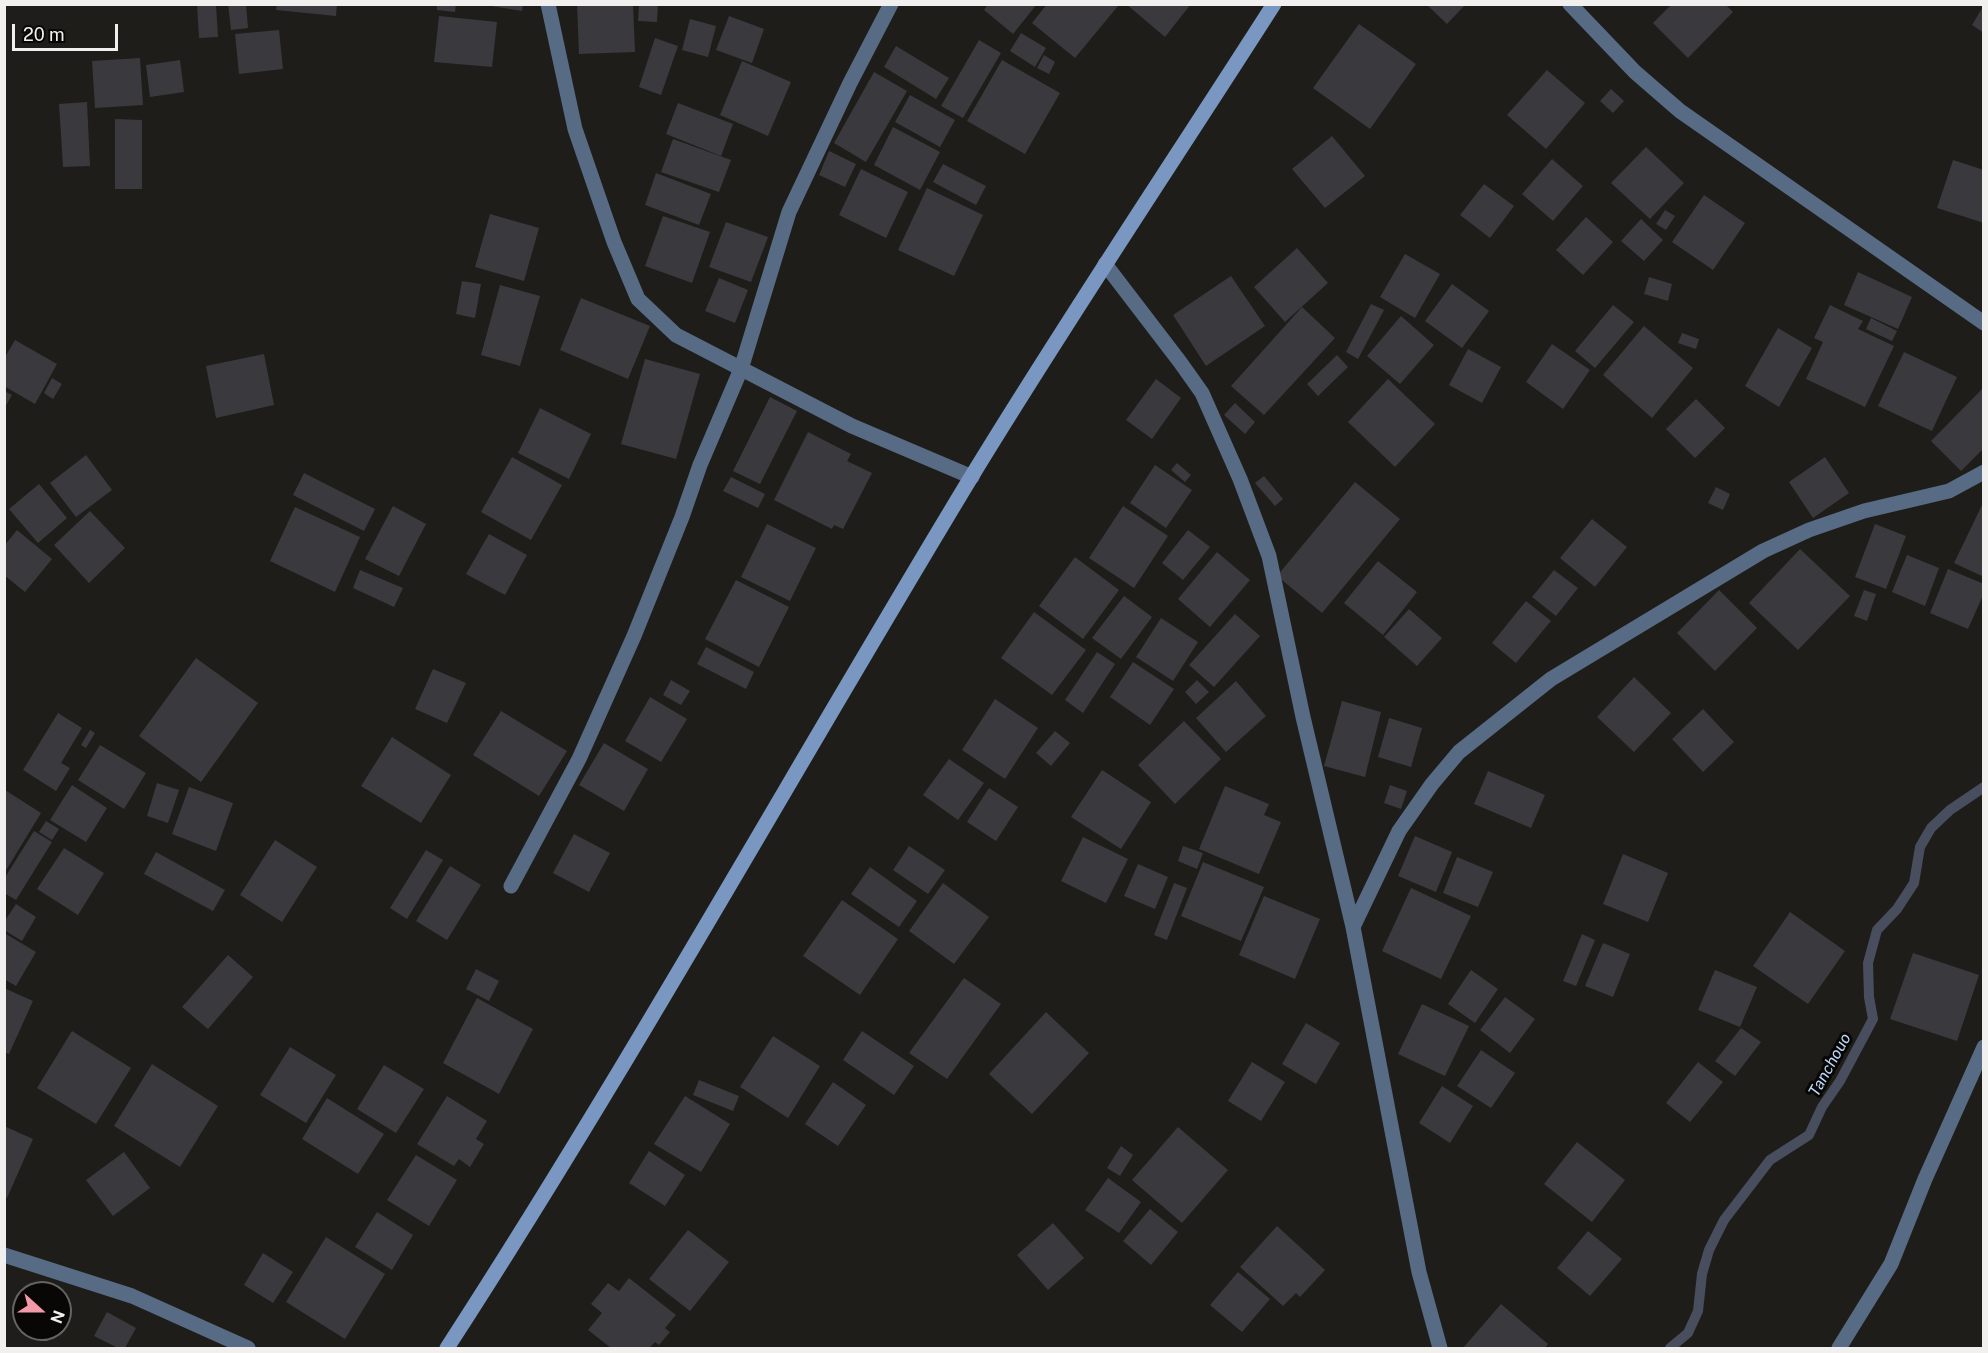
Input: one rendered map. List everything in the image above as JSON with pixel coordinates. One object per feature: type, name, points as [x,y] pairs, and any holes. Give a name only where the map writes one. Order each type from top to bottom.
[{"type":"main road","points":[[447,1348],[539,1205],[972,477],[1105,264],[1274,4]]},
{"type":"street","points":[[548,4],[576,129],[614,242],[638,299],[676,335],[852,426],[972,477]]},
{"type":"street","points":[[511,886],[579,759],[634,636],[682,517],[700,465],[741,369],[772,274],[789,212],[850,82],[891,4]]},
{"type":"street","points":[[1570,4],[1635,72],[1680,111],[1983,323]]},
{"type":"street","points":[[1105,264],[1202,393],[1239,478],[1269,556],[1303,717],[1353,927],[1419,1272],[1440,1348]]},
{"type":"street","points":[[1353,927],[1399,831],[1432,784],[1459,752],[1551,679],[1763,551],[1809,530],[1864,511],[1949,491],[1983,472]]},
{"type":"street","points":[[1839,1348],[1891,1264],[1925,1179],[1983,1047]]},
{"type":"street","points":[[4,1255],[132,1296],[248,1348]]},
{"type":"building","points":[[197,4],[216,4],[218,37],[199,38]]},
{"type":"building","points":[[228,4],[246,4],[248,28],[231,30]]},
{"type":"building","points":[[277,4],[337,4],[336,16],[276,10]]},
{"type":"building","points":[[437,4],[456,4],[455,12],[437,10]]},
{"type":"building","points":[[479,4],[523,4],[522,11]]},
{"type":"building","points":[[577,4],[633,4],[635,52],[579,54]]},
{"type":"building","points":[[639,4],[658,4],[657,22],[638,21]]},
{"type":"building","points":[[988,4],[1037,4],[1013,34],[984,10]]},
{"type":"building","points":[[1047,4],[1116,4],[1118,6],[1075,58],[1032,23]]},
{"type":"building","points":[[1126,4],[1191,4],[1165,37]]},
{"type":"building","points":[[1426,4],[1466,4],[1447,24]]},
{"type":"building","points":[[1672,4],[1725,4],[1733,12],[1688,58],[1653,23]]},
{"type":"building","points":[[1984,5],[1984,33],[1972,25]]},
{"type":"building","points":[[439,16],[497,22],[492,67],[434,62]]},
{"type":"building","points":[[729,16],[764,29],[752,63],[716,50]]},
{"type":"building","points":[[690,19],[716,26],[708,57],[682,50]]},
{"type":"building","points":[[1359,24],[1416,64],[1370,129],[1313,88]]},
{"type":"building","points":[[279,30],[283,69],[239,74],[235,34]]},
{"type":"building","points":[[1021,33],[1046,48],[1035,67],[1010,51]]},
{"type":"building","points":[[655,38],[678,46],[661,95],[639,87]]},
{"type":"building","points":[[979,40],[1001,53],[963,118],[941,106]]},
{"type":"building","points":[[896,46],[949,78],[936,99],[884,67]]},
{"type":"building","points":[[1044,55],[1055,62],[1049,74],[1037,68]]},
{"type":"building","points":[[140,58],[143,105],[95,108],[92,61]]},
{"type":"building","points":[[180,60],[184,92],[150,97],[146,65]]},
{"type":"building","points":[[1002,60],[1060,93],[1025,154],[967,121]]},
{"type":"building","points":[[742,61],[791,82],[768,136],[720,115]]},
{"type":"building","points":[[1547,70],[1585,103],[1546,149],[1507,115]]},
{"type":"building","points":[[874,72],[907,91],[866,162],[834,143]]},
{"type":"building","points":[[1611,89],[1624,101],[1613,113],[1600,101]]},
{"type":"building","points":[[910,95],[955,120],[940,147],[895,122]]},
{"type":"building","points":[[87,102],[90,166],[63,167],[59,104]]},
{"type":"building","points":[[678,103],[733,124],[721,156],[666,134]]},
{"type":"building","points":[[115,119],[142,120],[142,189],[115,189]]},
{"type":"building","points":[[893,127],[940,152],[920,190],[874,165]]},
{"type":"building","points":[[1332,136],[1365,176],[1325,208],[1292,169]]},
{"type":"building","points":[[673,139],[731,160],[719,192],[661,172]]},
{"type":"building","points":[[1646,147],[1684,183],[1650,219],[1611,183]]},
{"type":"building","points":[[829,151],[856,164],[845,187],[819,175]]},
{"type":"building","points":[[1552,159],[1583,186],[1553,221],[1522,194]]},
{"type":"building","points":[[1953,160],[1984,170],[1984,223],[1937,208]]},
{"type":"building","points":[[943,164],[986,186],[976,205],[933,182]]},
{"type":"building","points":[[861,169],[908,192],[886,238],[839,215]]},
{"type":"building","points":[[656,173],[711,194],[699,225],[645,205]]},
{"type":"building","points":[[1484,184],[1514,206],[1490,238],[1460,215]]},
{"type":"building","points":[[927,188],[983,215],[954,276],[898,250]]},
{"type":"building","points":[[1704,195],[1745,223],[1713,270],[1672,242]]},
{"type":"building","points":[[1665,210],[1675,216],[1666,230],[1656,224]]},
{"type":"building","points":[[490,214],[539,228],[524,281],[475,267]]},
{"type":"building","points":[[663,216],[710,232],[692,283],[645,266]]},
{"type":"building","points":[[1586,217],[1613,242],[1583,275],[1556,250]]},
{"type":"building","points":[[1641,219],[1663,240],[1644,261],[1621,241]]},
{"type":"building","points":[[726,222],[768,237],[751,282],[709,267]]},
{"type":"building","points":[[1297,248],[1328,283],[1285,322],[1254,287]]},
{"type":"building","points":[[1405,254],[1440,274],[1415,318],[1380,297]]},
{"type":"building","points":[[1858,272],[1912,297],[1898,329],[1844,305]]},
{"type":"building","points":[[1231,276],[1265,326],[1206,366],[1173,315]]},
{"type":"building","points":[[1649,277],[1672,284],[1668,301],[1644,294]]},
{"type":"building","points":[[719,278],[748,290],[735,323],[705,311]]},
{"type":"building","points":[[462,281],[481,284],[475,318],[456,314]]},
{"type":"building","points":[[1452,284],[1489,311],[1462,348],[1425,321]]},
{"type":"building","points":[[500,285],[540,296],[520,366],[481,355]]},
{"type":"building","points":[[581,298],[650,326],[628,379],[560,350]]},
{"type":"building","points":[[1371,304],[1384,310],[1358,359],[1346,352]]},
{"type":"building","points":[[1613,305],[1634,322],[1595,368],[1575,351]]},
{"type":"building","points":[[1830,305],[1863,321],[1858,329],[1894,346],[1865,407],[1806,379],[1823,342],[1814,338]]},
{"type":"building","points":[[1302,307],[1335,338],[1264,415],[1231,386]]},
{"type":"building","points":[[1401,316],[1434,345],[1400,384],[1367,356]]},
{"type":"building","points":[[1871,318],[1897,331],[1892,341],[1866,329]]},
{"type":"building","points":[[1644,326],[1693,368],[1652,418],[1603,375]]},
{"type":"building","points":[[1778,328],[1812,348],[1779,407],[1745,386]]},
{"type":"building","points":[[1682,333],[1699,339],[1696,349],[1678,343]]},
{"type":"building","points":[[15,340],[57,364],[35,404],[4,386],[4,359]]},
{"type":"building","points":[[1552,344],[1590,370],[1563,409],[1526,382]]},
{"type":"building","points":[[1468,349],[1501,367],[1482,403],[1449,385]]},
{"type":"building","points":[[1904,352],[1957,377],[1932,431],[1878,406]]},
{"type":"building","points":[[264,354],[274,405],[216,418],[206,366]]},
{"type":"building","points":[[1337,355],[1348,367],[1318,396],[1307,384]]},
{"type":"building","points":[[645,359],[700,374],[676,459],[621,444]]},
{"type":"building","points":[[52,378],[62,384],[53,399],[44,393]]},
{"type":"building","points":[[1156,379],[1181,398],[1152,439],[1126,420]]},
{"type":"building","points":[[1388,379],[1435,424],[1395,467],[1348,422]]},
{"type":"building","points":[[1984,387],[1984,448],[1961,471],[1931,441]]},
{"type":"building","points":[[4,391],[12,395],[4,409]]},
{"type":"building","points":[[770,397],[797,411],[760,484],[733,471]]},
{"type":"building","points":[[1696,399],[1725,428],[1695,458],[1666,429]]},
{"type":"building","points":[[1235,403],[1255,422],[1245,434],[1224,415]]},
{"type":"building","points":[[540,408],[591,434],[569,479],[518,453]]},
{"type":"building","points":[[808,432],[851,454],[847,461],[872,473],[843,529],[834,525],[832,529],[774,500]]},
{"type":"building","points":[[86,455],[112,490],[76,517],[50,483]]},
{"type":"building","points":[[512,457],[562,485],[531,540],[481,512]]},
{"type":"building","points":[[1825,457],[1849,493],[1813,518],[1789,482]]},
{"type":"building","points":[[1177,463],[1191,475],[1185,482],[1171,470]]},
{"type":"building","points":[[1155,465],[1192,490],[1166,528],[1130,503]]},
{"type":"building","points":[[304,473],[375,509],[364,531],[293,495]]},
{"type":"building","points":[[1264,476],[1283,499],[1275,506],[1255,483]]},
{"type":"building","points":[[731,477],[765,494],[758,508],[723,491]]},
{"type":"building","points":[[1355,482],[1400,519],[1322,613],[1277,576]]},
{"type":"building","points":[[39,484],[67,518],[38,543],[9,509]]},
{"type":"building","points":[[1716,487],[1730,494],[1723,510],[1708,503]]},
{"type":"building","points":[[1984,501],[1984,577],[1954,563]]},
{"type":"building","points":[[393,506],[426,524],[399,576],[365,559]]},
{"type":"building","points":[[1123,506],[1168,536],[1134,588],[1089,558]]},
{"type":"building","points":[[295,507],[360,537],[335,592],[270,561]]},
{"type":"building","points":[[90,511],[125,548],[89,583],[54,545]]},
{"type":"building","points":[[1592,519],[1627,547],[1595,587],[1560,558]]},
{"type":"building","points":[[767,524],[816,548],[790,601],[741,577]]},
{"type":"building","points":[[1875,524],[1906,536],[1886,589],[1855,577]]},
{"type":"building","points":[[17,530],[52,559],[25,592],[4,575],[4,546]]},
{"type":"building","points":[[1188,530],[1210,547],[1183,580],[1162,563]]},
{"type":"building","points":[[489,534],[527,555],[505,595],[466,574]]},
{"type":"building","points":[[1800,549],[1850,596],[1798,650],[1749,603]]},
{"type":"building","points":[[1217,552],[1250,580],[1210,627],[1178,599]]},
{"type":"building","points":[[1907,555],[1939,568],[1925,606],[1892,592]]},
{"type":"building","points":[[1075,557],[1119,590],[1083,639],[1039,606]]},
{"type":"building","points":[[1378,561],[1417,592],[1383,635],[1344,603]]},
{"type":"building","points":[[1948,569],[1984,584],[1984,593],[1968,629],[1930,613]]},
{"type":"building","points":[[360,570],[403,588],[394,607],[353,588]]},
{"type":"building","points":[[1554,570],[1578,588],[1556,616],[1532,597]]},
{"type":"building","points":[[736,580],[789,607],[759,667],[705,639]]},
{"type":"building","points":[[1719,590],[1757,628],[1715,671],[1677,633]]},
{"type":"building","points":[[1864,590],[1876,594],[1867,621],[1854,616]]},
{"type":"building","points":[[1124,596],[1152,617],[1121,659],[1092,638]]},
{"type":"building","points":[[1526,601],[1551,621],[1516,663],[1492,643]]},
{"type":"building","points":[[1409,609],[1442,638],[1417,666],[1384,637]]},
{"type":"building","points":[[1034,612],[1086,650],[1052,695],[1001,658]]},
{"type":"building","points":[[1235,614],[1260,636],[1214,687],[1189,665]]},
{"type":"building","points":[[1161,618],[1198,642],[1173,681],[1136,657]]},
{"type":"building","points":[[706,647],[754,672],[746,689],[697,664]]},
{"type":"building","points":[[1097,652],[1115,664],[1083,713],[1065,700]]},
{"type":"building","points":[[196,658],[258,703],[201,782],[139,736]]},
{"type":"building","points":[[1133,662],[1174,689],[1150,725],[1110,697]]},
{"type":"building","points":[[433,669],[466,683],[447,723],[415,709]]},
{"type":"building","points":[[1634,677],[1671,713],[1634,752],[1597,717]]},
{"type":"building","points":[[671,680],[690,691],[681,705],[663,695]]},
{"type":"building","points":[[1197,680],[1209,692],[1196,704],[1185,692]]},
{"type":"building","points":[[1236,681],[1266,716],[1226,752],[1196,718]]},
{"type":"building","points":[[650,697],[687,719],[661,762],[625,741]]},
{"type":"building","points":[[995,699],[1038,728],[1005,779],[962,750]]},
{"type":"building","points":[[1342,701],[1381,712],[1365,777],[1324,766]]},
{"type":"building","points":[[1703,709],[1734,742],[1703,772],[1672,739]]},
{"type":"building","points":[[501,711],[567,751],[539,796],[473,755]]},
{"type":"building","points":[[58,713],[82,728],[61,763],[70,768],[56,791],[23,770]]},
{"type":"building","points":[[1389,718],[1422,728],[1411,767],[1378,757]]},
{"type":"building","points":[[1184,721],[1221,759],[1175,804],[1138,765]]},
{"type":"building","points":[[90,730],[95,733],[86,748],[81,745]]},
{"type":"building","points":[[1055,731],[1070,743],[1051,766],[1036,753]]},
{"type":"building","points":[[392,737],[451,775],[421,823],[361,786]]},
{"type":"building","points":[[604,743],[648,769],[624,811],[579,785]]},
{"type":"building","points":[[100,745],[146,773],[124,809],[78,780]]},
{"type":"building","points":[[949,759],[984,783],[958,820],[923,795]]},
{"type":"building","points":[[1102,770],[1151,802],[1121,849],[1071,817]]},
{"type":"building","points":[[1488,771],[1545,795],[1531,828],[1474,804]]},
{"type":"building","points":[[157,783],[179,790],[168,823],[147,816]]},
{"type":"building","points":[[72,785],[107,808],[86,842],[50,820]]},
{"type":"building","points":[[1390,785],[1407,791],[1401,809],[1384,803]]},
{"type":"building","points":[[1225,786],[1269,804],[1264,815],[1281,822],[1259,874],[1199,849]]},
{"type":"building","points":[[189,787],[233,803],[216,851],[172,834]]},
{"type":"building","points":[[989,788],[1018,807],[996,841],[967,822]]},
{"type":"building","points":[[5,790],[41,813],[5,872]]},
{"type":"building","points":[[46,821],[59,829],[52,840],[39,832]]},
{"type":"building","points":[[34,831],[52,842],[16,900],[4,893],[4,879]]},
{"type":"building","points":[[574,834],[610,853],[589,892],[553,873]]},
{"type":"building","points":[[1415,836],[1452,852],[1436,892],[1398,876]]},
{"type":"building","points":[[1083,837],[1128,859],[1106,903],[1061,881]]},
{"type":"building","points":[[275,840],[317,867],[282,922],[240,895]]},
{"type":"building","points":[[909,846],[945,870],[928,894],[893,870]]},
{"type":"building","points":[[1183,846],[1203,853],[1197,869],[1178,861]]},
{"type":"building","points":[[64,848],[104,873],[78,915],[37,889]]},
{"type":"building","points":[[426,850],[443,860],[407,919],[390,908]]},
{"type":"building","points":[[156,852],[225,890],[213,911],[144,874]]},
{"type":"building","points":[[1623,854],[1668,873],[1648,922],[1603,904]]},
{"type":"building","points":[[1457,857],[1493,872],[1478,907],[1443,893]]},
{"type":"building","points":[[1203,862],[1264,887],[1241,941],[1181,916]]},
{"type":"building","points":[[1138,864],[1168,877],[1155,909],[1124,896]]},
{"type":"building","points":[[450,866],[481,885],[447,940],[416,921]]},
{"type":"building","points":[[870,867],[917,901],[899,927],[851,894]]},
{"type":"building","points":[[943,883],[989,917],[954,964],[909,931]]},
{"type":"building","points":[[1174,883],[1187,888],[1167,940],[1154,935]]},
{"type":"building","points":[[1411,888],[1471,916],[1441,979],[1382,951]]},
{"type":"building","points":[[1264,896],[1320,919],[1295,979],[1239,955]]},
{"type":"building","points":[[842,900],[898,939],[860,995],[803,956]]},
{"type":"building","points":[[16,904],[36,917],[22,941],[4,930],[4,922]]},
{"type":"building","points":[[1790,912],[1845,951],[1808,1004],[1753,966]]},
{"type":"building","points":[[6,934],[36,952],[16,986],[4,979],[4,937]]},
{"type":"building","points":[[1582,934],[1595,940],[1576,986],[1563,981]]},
{"type":"building","points":[[1603,943],[1630,954],[1613,997],[1585,986]]},
{"type":"building","points":[[1913,953],[1979,975],[1957,1041],[1890,1019]]},
{"type":"building","points":[[228,955],[253,977],[208,1029],[182,1007]]},
{"type":"building","points":[[476,969],[499,981],[489,1001],[466,989]]},
{"type":"building","points":[[1471,970],[1498,989],[1475,1023],[1448,1004]]},
{"type":"building","points":[[1715,970],[1757,987],[1740,1027],[1698,1010]]},
{"type":"building","points":[[964,978],[1001,1004],[947,1079],[909,1053]]},
{"type":"building","points":[[4,988],[33,1001],[9,1054],[4,1052]]},
{"type":"building","points":[[1505,997],[1535,1019],[1510,1053],[1480,1030]]},
{"type":"building","points":[[477,998],[533,1029],[499,1094],[443,1063]]},
{"type":"building","points":[[1422,1004],[1469,1026],[1445,1076],[1398,1054]]},
{"type":"building","points":[[1046,1012],[1089,1053],[1032,1114],[989,1074]]},
{"type":"building","points":[[1306,1023],[1340,1043],[1316,1084],[1282,1064]]},
{"type":"building","points":[[1741,1028],[1761,1042],[1735,1076],[1715,1061]]},
{"type":"building","points":[[72,1031],[131,1068],[96,1124],[37,1088]]},
{"type":"building","points":[[862,1031],[914,1066],[894,1095],[843,1060]]},
{"type":"building","points":[[773,1036],[820,1066],[788,1118],[740,1087]]},
{"type":"building","points":[[290,1047],[336,1075],[306,1123],[260,1095]]},
{"type":"building","points":[[1481,1050],[1515,1073],[1491,1108],[1457,1086]]},
{"type":"building","points":[[1252,1062],[1285,1082],[1261,1121],[1228,1101]]},
{"type":"building","points":[[1698,1062],[1723,1082],[1690,1122],[1666,1103]]},
{"type":"building","points":[[152,1064],[218,1106],[180,1167],[114,1126]]},
{"type":"building","points":[[384,1065],[424,1089],[396,1133],[357,1109]]},
{"type":"building","points":[[699,1080],[739,1096],[733,1111],[693,1095]]},
{"type":"building","points":[[833,1082],[866,1105],[838,1146],[805,1124]]},
{"type":"building","points":[[1442,1086],[1473,1106],[1450,1143],[1419,1123]]},
{"type":"building","points":[[447,1096],[487,1121],[476,1139],[484,1144],[470,1167],[459,1159],[454,1166],[417,1144]]},
{"type":"building","points":[[685,1096],[730,1124],[701,1172],[654,1144]]},
{"type":"building","points":[[327,1098],[384,1134],[358,1174],[302,1139]]},
{"type":"building","points":[[4,1126],[33,1139],[7,1198],[4,1197]]},
{"type":"building","points":[[1178,1127],[1228,1170],[1182,1223],[1132,1180]]},
{"type":"building","points":[[1577,1142],[1625,1180],[1592,1222],[1544,1184]]},
{"type":"building","points":[[1121,1146],[1133,1155],[1120,1176],[1107,1168]]},
{"type":"building","points":[[649,1151],[685,1175],[665,1206],[629,1183]]},
{"type":"building","points":[[124,1152],[150,1188],[113,1216],[86,1180]]},
{"type":"building","points":[[416,1155],[457,1180],[429,1226],[387,1200]]},
{"type":"building","points":[[1108,1178],[1141,1202],[1119,1233],[1085,1210]]},
{"type":"building","points":[[1150,1209],[1178,1232],[1151,1265],[1123,1241]]},
{"type":"building","points":[[377,1212],[413,1235],[392,1270],[355,1247]]},
{"type":"building","points":[[1053,1223],[1084,1258],[1048,1290],[1017,1255]]},
{"type":"building","points":[[1277,1226],[1325,1270],[1300,1297],[1296,1293],[1283,1306],[1240,1267]]},
{"type":"building","points":[[688,1230],[729,1262],[690,1311],[649,1279]]},
{"type":"building","points":[[1588,1231],[1622,1259],[1590,1296],[1557,1268]]},
{"type":"building","points":[[326,1237],[385,1274],[345,1339],[286,1302]]},
{"type":"building","points":[[263,1253],[293,1272],[273,1303],[244,1285]]},
{"type":"building","points":[[1238,1272],[1270,1299],[1242,1332],[1210,1305]]},
{"type":"building","points":[[629,1278],[676,1315],[665,1328],[670,1332],[659,1345],[655,1342],[649,1348],[611,1348],[588,1330],[602,1313],[591,1304],[608,1283],[619,1291]]},
{"type":"building","points":[[1501,1304],[1548,1344],[1545,1348],[1463,1348]]},
{"type":"building","points":[[107,1312],[136,1328],[125,1348],[118,1348],[94,1336]]},
{"type":"waterway","name":"Tanchouo","points":[[1670,1348],[1688,1333],[1698,1311],[1702,1274],[1709,1250],[1724,1220],[1770,1160],[1809,1135],[1822,1107],[1840,1081],[1873,1019],[1869,997],[1868,963],[1877,930],[1897,909],[1914,883],[1920,847],[1931,828],[1950,810],[1984,787]]}]
